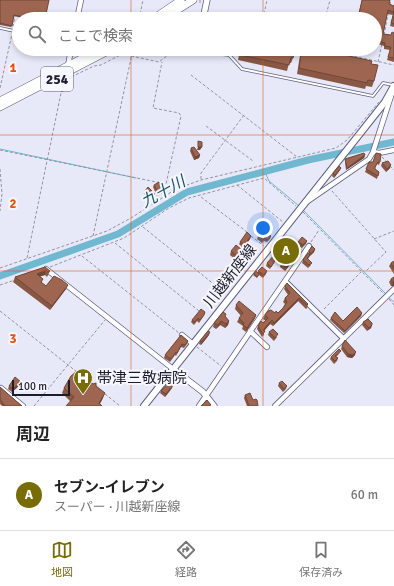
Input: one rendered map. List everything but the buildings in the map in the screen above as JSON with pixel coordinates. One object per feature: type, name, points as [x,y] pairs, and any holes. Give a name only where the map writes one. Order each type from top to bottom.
[{"type":"highway","points":[[163,12],[182,0]]},
{"type":"highway","points":[[177,12],[196,2]]},
{"type":"highway","name":"254","points":[[0,101],[87,56]]},
{"type":"highway","name":"254","points":[[0,107],[64,77],[100,56]]},
{"type":"main road","name":"川越新座線","points":[[144,406],[385,102],[393,87]]},
{"type":"street","points":[[78,12],[81,0]]},
{"type":"street","points":[[204,12],[207,0]]},
{"type":"street","points":[[64,77],[70,56]]},
{"type":"street","points":[[301,207],[368,159],[373,152],[393,87]]},
{"type":"street","points":[[373,152],[379,153],[394,150]]},
{"type":"street","points":[[199,406],[308,246]]},
{"type":"street","points":[[46,269],[173,369],[206,396],[214,406]]},
{"type":"street","points":[[285,281],[344,339]]},
{"type":"street","points":[[275,406],[394,289]]},
{"type":"street","points":[[250,331],[267,347]]},
{"type":"street","points":[[182,334],[193,344]]},
{"type":"street","points":[[1,388],[19,405]]},
{"type":"lane","points":[[0,28],[12,30]]},
{"type":"lane","points":[[230,56],[242,69],[374,96],[383,82],[393,87]]},
{"type":"lane","points":[[62,90],[64,77]]},
{"type":"path","points":[[140,12],[143,0]]},
{"type":"path","points":[[196,2],[200,0]]},
{"type":"path","points":[[265,12],[268,0]]},
{"type":"path","points":[[327,12],[330,0]]},
{"type":"path","points":[[382,43],[391,0]]},
{"type":"path","points":[[0,88],[12,30]]},
{"type":"path","points":[[64,77],[94,66],[101,65],[117,56]]},
{"type":"path","points":[[93,236],[131,56],[162,62]]},
{"type":"path","points":[[0,150],[106,173],[166,184],[180,116],[179,114],[153,108],[162,62],[168,56]]},
{"type":"path","points":[[351,56],[394,66]]},
{"type":"path","points":[[378,62],[379,56]]},
{"type":"path","points":[[191,75],[298,157]]},
{"type":"path","points":[[27,259],[62,90]]},
{"type":"path","points":[[0,268],[93,236],[125,222],[176,189],[201,180],[298,157],[341,145],[378,102],[385,102]]},
{"type":"path","points":[[201,180],[201,173],[244,115]]},
{"type":"path","points":[[206,126],[253,161]]},
{"type":"path","points":[[379,153],[394,170]]},
{"type":"path","points":[[0,169],[2,194],[0,211]]},
{"type":"path","points":[[46,269],[114,243],[142,227],[178,202],[198,194],[264,178],[301,207],[319,229],[394,304]]},
{"type":"path","points":[[237,185],[287,225]]},
{"type":"path","points":[[329,187],[386,252],[366,271]]},
{"type":"path","points":[[201,197],[268,249]]},
{"type":"path","points":[[142,227],[230,297]]},
{"type":"path","points":[[308,246],[319,229]]},
{"type":"path","points":[[374,239],[394,231]]},
{"type":"path","points":[[114,243],[199,311]]},
{"type":"path","points":[[82,256],[182,334]]},
{"type":"path","points":[[324,309],[361,271]]},
{"type":"path","points":[[0,285],[20,278]]},
{"type":"path","points":[[0,311],[80,374]]},
{"type":"path","points":[[34,406],[107,317]]},
{"type":"path","points":[[193,344],[225,369]]},
{"type":"path","points":[[103,392],[120,406]]},
{"type":"waterway","name":"九十川","points":[[0,276],[118,234],[187,192],[308,160],[394,142]]},
{"type":"waterway","points":[[0,149],[136,178]]},
{"type":"waterway","points":[[265,172],[269,181],[299,206]]},
{"type":"waterway","points":[[303,210],[386,294]]},
{"type":"waterway","points":[[388,297],[394,302]]},
{"type":"place","name":"セブン-イレブン","points":[[286,251]]},
{"type":"place","name":"帯津三敬病院","points":[[83,395]]}]
